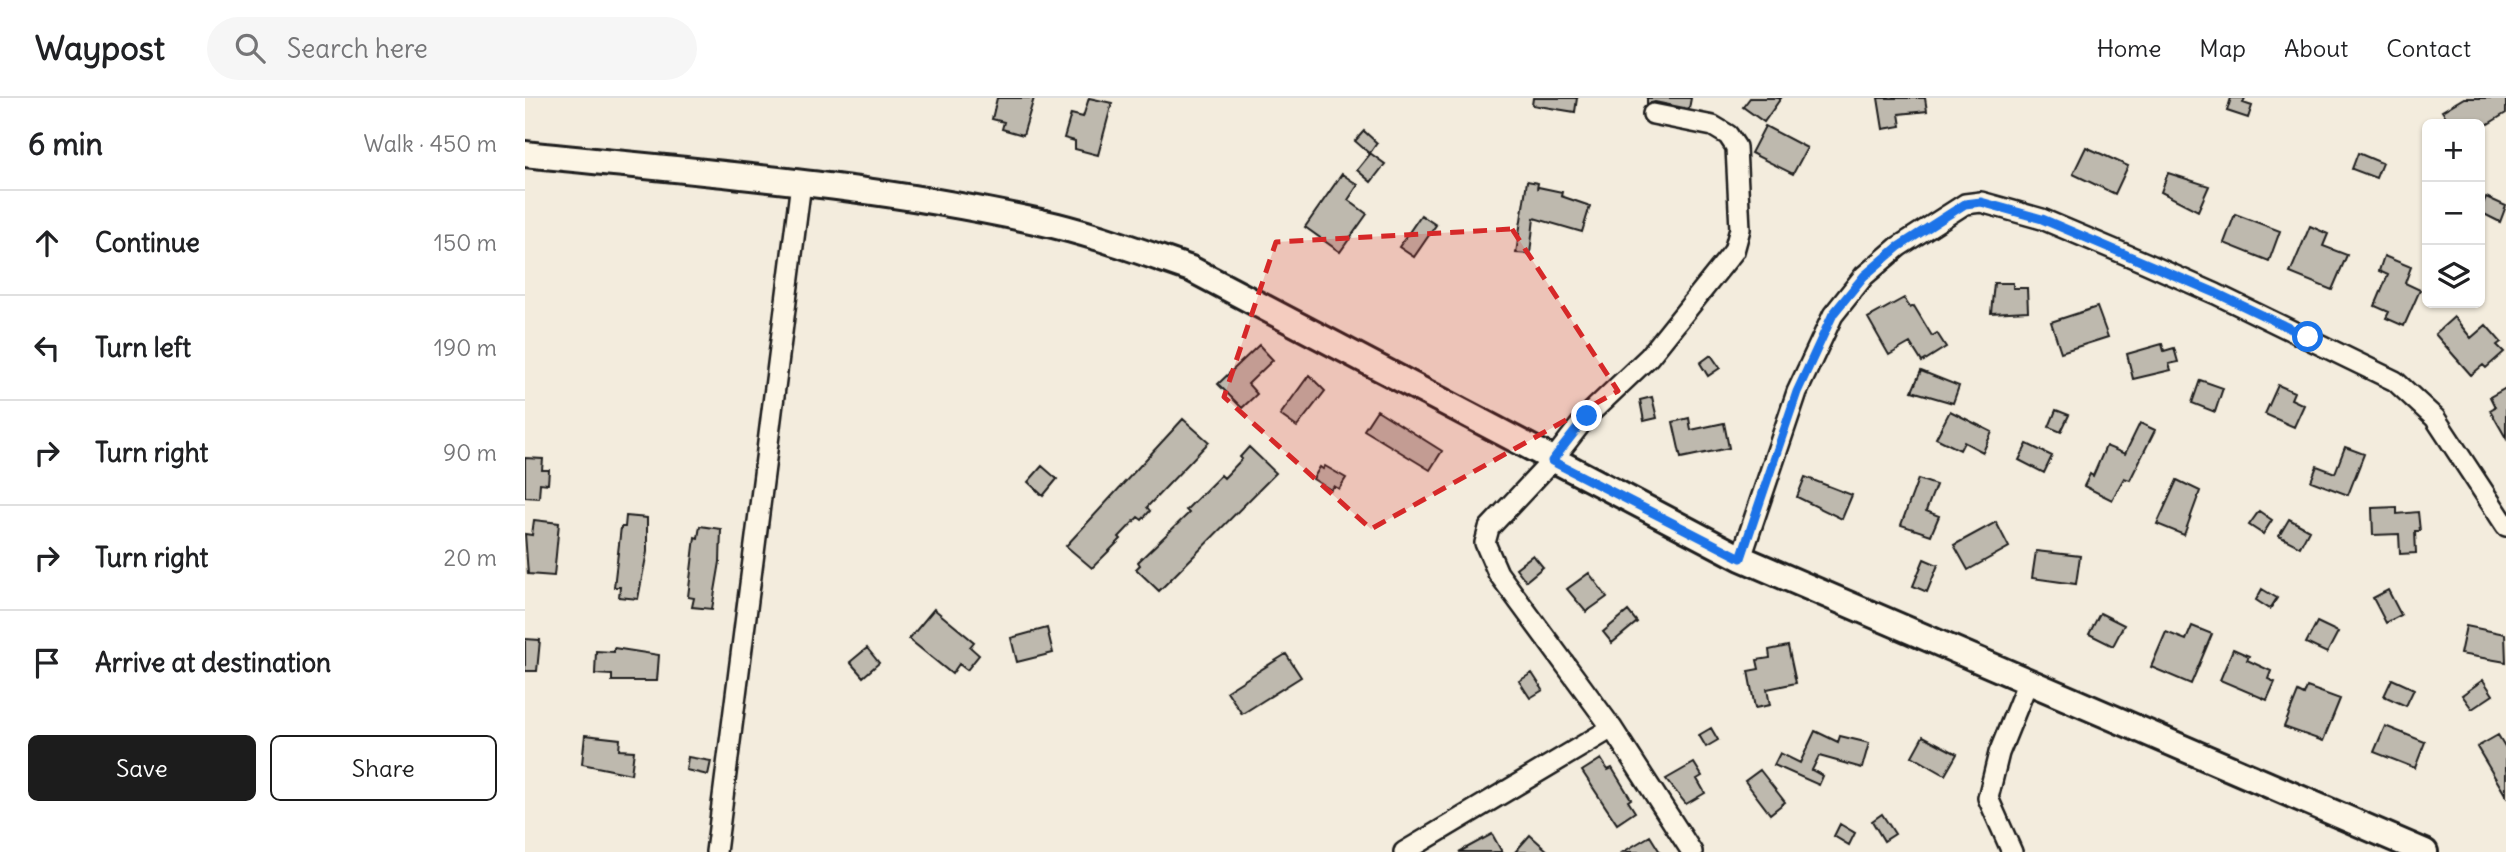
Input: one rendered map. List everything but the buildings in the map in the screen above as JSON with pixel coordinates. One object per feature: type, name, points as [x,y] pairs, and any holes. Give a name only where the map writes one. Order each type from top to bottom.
[{"type":"street","points":[[1653,114],[1699,121],[1728,135],[1736,147],[1739,161],[1738,240],[1734,251],[1715,279],[1649,357],[1587,416],[1552,461],[1489,528],[1487,550],[1498,573],[1612,728],[1692,852]]},
{"type":"street","points":[[525,154],[801,183],[1041,222],[1191,269],[1333,341],[1552,461],[1741,558],[2409,849]]},
{"type":"street","points":[[716,852],[801,183]]},
{"type":"street","points":[[1741,558],[1797,392],[1833,314],[1864,276],[1898,247],[1965,204],[1981,202],[2042,219],[2181,278],[2395,381],[2435,418],[2506,526]]},
{"type":"street","points":[[2012,852],[1988,798],[1999,753],[2028,681]]},
{"type":"street","points":[[1405,852],[1612,728]]},
{"type":"highlighted area","points":[[1512,229],[1618,391],[1371,529],[1224,397],[1276,242]]},
{"type":"route","points":[[1587,416],[1552,461],[1741,558],[1797,392],[1833,314],[1864,276],[1898,247],[1965,204],[1981,202],[2042,219],[2216,293],[2308,337]]}]
